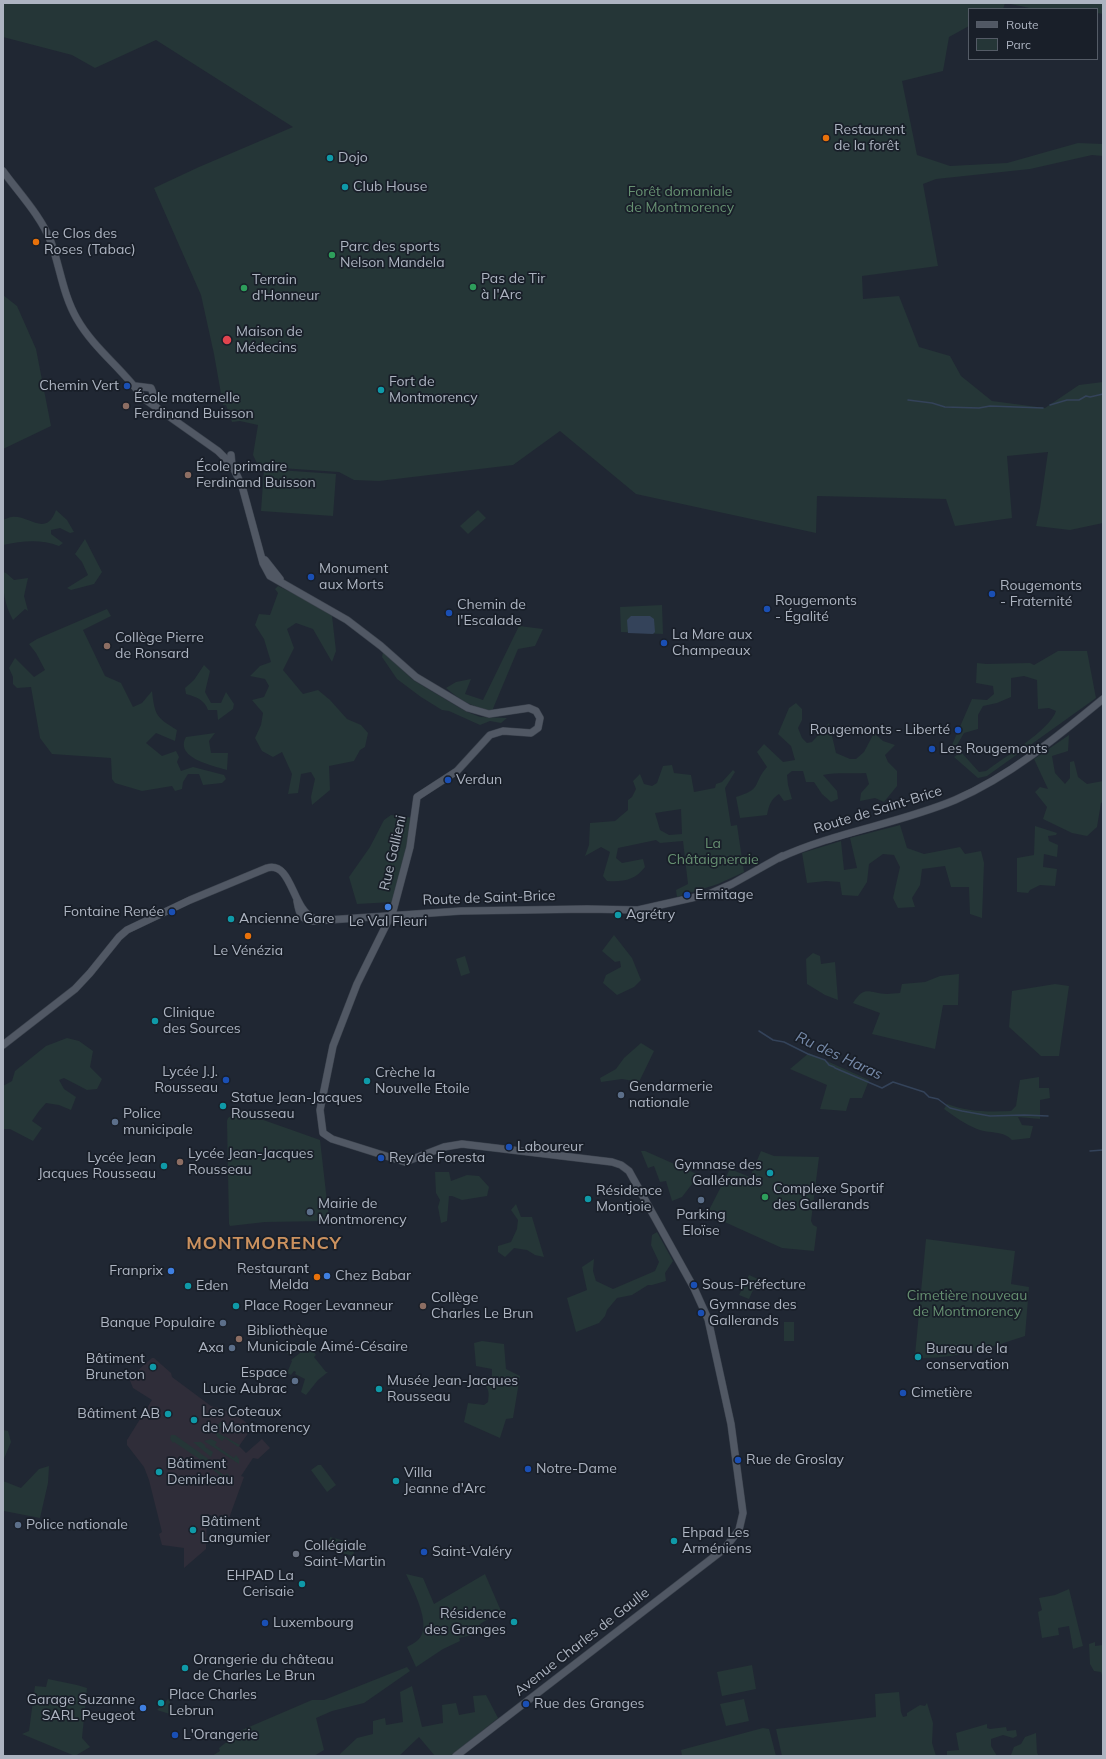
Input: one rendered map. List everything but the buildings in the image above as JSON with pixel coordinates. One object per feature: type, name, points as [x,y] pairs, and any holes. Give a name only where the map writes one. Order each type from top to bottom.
[{"type":"main road","points":[[3,171],[35,214],[49,237],[68,300],[77,320],[87,334],[122,374],[147,396]]},
{"type":"main road","points":[[135,386],[146,387],[152,390],[147,396]]},
{"type":"main road","points":[[146,387],[143,389],[147,396]]},
{"type":"main road","name":"Rue Gallieni","points":[[147,396],[155,404],[215,449],[226,455],[242,486],[260,551],[271,573],[287,585],[347,620],[381,646],[416,677],[468,708],[489,714],[529,708],[534,710],[539,716],[539,726],[531,733],[503,731],[490,735],[457,771],[417,797],[410,847],[391,915],[357,984],[334,1040],[320,1110],[323,1133],[332,1138],[403,1162],[412,1160]]},
{"type":"main road","name":"Route de Saint-Brice","points":[[3,1045],[75,989],[123,933],[146,920],[217,888],[271,867],[280,869],[284,874],[303,911],[308,916],[323,920],[461,911],[652,907],[705,895],[720,889],[782,856],[805,846],[927,810],[954,800],[981,787],[1050,740],[1103,699]]},
{"type":"main road","name":"Avenue Charles de Gaulle","points":[[412,1160],[444,1147],[462,1144],[606,1162],[624,1172],[636,1183],[706,1312],[730,1419],[745,1516],[743,1532],[739,1538],[456,1756]]},
{"type":"shaded area","points":[[152,1358],[154,1358],[171,1373],[172,1377],[211,1406],[228,1411],[243,1420],[252,1428],[239,1446],[246,1453],[262,1439],[270,1448],[258,1459],[253,1458],[241,1476],[244,1477],[228,1521],[207,1514],[206,1549],[184,1568],[184,1548],[162,1545],[159,1534],[162,1532],[149,1480],[144,1467],[127,1445],[127,1440],[152,1400],[133,1388],[129,1378]]},
{"type":"green space","name":"Forêt domaniale de Montmorency","points":[[3,3],[1005,3],[1003,8],[968,8],[968,27],[949,37],[943,71],[902,81],[917,155],[950,166],[1007,163],[1078,143],[1103,144],[1103,156],[1092,155],[1030,169],[936,179],[923,184],[938,266],[862,276],[863,299],[899,296],[919,347],[950,356],[961,376],[992,401],[1045,408],[1079,385],[1103,382],[1103,523],[1070,530],[1036,526],[1048,452],[1007,456],[1012,518],[955,526],[946,499],[817,496],[816,533],[636,494],[560,431],[513,465],[379,481],[354,480],[339,472],[266,467],[258,465],[253,455],[258,425],[240,421],[232,422],[226,405],[223,405],[201,295],[154,188],[293,127],[156,40],[95,68],[72,55],[3,37]]},
{"type":"green space","points":[[1006,3],[1103,3],[1103,14],[1098,13],[1098,8],[1029,8]]},
{"type":"green space","points":[[3,295],[17,306],[36,349],[51,426],[3,449]]},
{"type":"green space","points":[[264,469],[336,474],[333,516],[261,511]]},
{"type":"green space","points":[[56,510],[67,520],[74,532],[70,533],[60,528],[51,530],[51,534],[63,543],[59,546],[45,542],[31,541],[3,545],[3,520],[11,517],[18,517],[42,524],[47,523],[52,518]]},
{"type":"green space","points":[[478,510],[486,518],[468,534],[460,526]]},
{"type":"green space","points":[[85,539],[102,572],[94,584],[71,590],[67,588],[88,575],[82,562],[75,554]]},
{"type":"green space","points":[[3,572],[14,580],[28,578],[24,596],[28,611],[25,609],[13,620],[5,597]]},
{"type":"green space","points":[[278,586],[309,601],[332,616],[336,651],[332,662],[313,629],[296,623],[287,629],[294,648],[283,670],[303,694],[318,690],[330,700],[347,719],[361,725],[368,733],[365,747],[360,750],[354,761],[329,766],[330,790],[312,805],[311,797],[315,779],[311,772],[301,774],[298,793],[288,794],[292,774],[282,752],[273,757],[262,751],[255,738],[261,725],[263,713],[252,700],[264,697],[269,686],[265,679],[250,676],[260,666],[271,662],[264,639],[255,625],[259,614],[270,615],[278,593],[275,589]]},
{"type":"green space","points":[[662,605],[663,634],[621,632],[620,607]]},
{"type":"green space","points":[[107,609],[111,616],[83,630],[105,676],[121,683],[133,707],[142,703],[152,691],[154,706],[158,715],[161,719],[177,730],[175,741],[156,733],[146,743],[162,756],[176,751],[179,757],[177,762],[181,771],[193,767],[224,775],[226,779],[222,783],[203,785],[199,774],[188,774],[183,782],[182,789],[175,791],[172,786],[142,791],[115,783],[112,779],[111,758],[52,754],[40,738],[31,687],[17,688],[13,684],[13,677],[9,668],[15,658],[34,677],[45,670],[36,653],[29,644],[37,639]]},
{"type":"green space","points":[[519,626],[543,629],[535,646],[518,649],[492,711],[479,708],[468,703],[457,697],[446,688],[456,682],[471,679],[465,694],[483,700]]},
{"type":"green space","points":[[1058,651],[1087,651],[1096,698],[987,776],[978,778],[954,757],[961,752],[979,772],[986,771],[1036,735],[1045,727],[1056,711],[1049,708],[1038,709],[1037,680],[1024,676],[1011,678],[1011,697],[997,703],[983,706],[978,715],[978,729],[964,733],[957,745],[952,745],[972,699],[987,700],[994,694],[993,686],[976,683],[977,663],[1030,663],[1034,665]]},
{"type":"green space","points":[[383,652],[413,680],[465,711],[480,717],[507,718],[501,723],[490,721],[480,725],[449,711],[442,710],[421,697],[397,679],[382,657]]},
{"type":"green space","points":[[204,665],[210,671],[205,692],[211,703],[221,703],[226,692],[234,704],[233,709],[218,720],[217,710],[208,710],[202,701],[196,697],[186,694],[185,688],[194,680]]},
{"type":"green space","points":[[796,703],[802,709],[802,720],[798,728],[802,738],[807,743],[812,742],[829,723],[836,753],[850,759],[856,759],[864,752],[874,733],[883,741],[895,745],[885,755],[888,762],[897,771],[897,786],[884,802],[875,798],[860,801],[861,793],[869,784],[866,773],[839,773],[823,775],[837,791],[838,799],[831,802],[822,794],[814,782],[806,782],[803,771],[792,771],[787,775],[792,799],[784,801],[779,794],[771,803],[767,815],[740,818],[736,797],[754,788],[767,767],[757,752],[764,744],[783,762],[795,760],[791,746],[778,734],[789,708]]},
{"type":"green space","points":[[215,733],[209,741],[211,753],[228,753],[227,770],[197,760],[190,756],[184,744],[186,737]]},
{"type":"green space","points":[[1069,735],[1068,751],[1052,756],[1055,773],[1065,784],[1070,778],[1070,762],[1074,761],[1078,777],[1087,784],[1103,781],[1103,802],[1101,803],[1097,827],[1087,836],[1072,833],[1043,819],[1047,807],[1035,792],[1040,787],[1048,789],[1034,759]]},
{"type":"green space","name":"La Châtaigneraie","points":[[672,765],[674,773],[691,775],[694,792],[715,788],[716,784],[722,782],[733,770],[735,772],[725,788],[731,826],[737,825],[744,872],[718,884],[677,897],[676,890],[688,884],[683,841],[660,843],[656,840],[618,848],[616,858],[622,863],[643,859],[645,867],[637,875],[629,879],[619,881],[607,881],[603,876],[610,852],[601,847],[585,856],[589,845],[590,823],[615,821],[628,810],[628,800],[632,797],[636,789],[633,781],[640,774],[644,784],[652,786],[657,783],[663,766]],"holes":[[[681,809],[682,834],[669,835],[660,830],[655,813]]]},
{"type":"green space","points":[[391,815],[414,818],[409,845],[393,902],[357,904],[349,877],[370,847],[384,820]]},
{"type":"green space","points":[[900,825],[907,848],[924,854],[960,847],[965,854],[981,851],[984,863],[982,918],[970,914],[969,887],[951,887],[945,866],[922,869],[920,885],[912,898],[915,907],[898,908],[893,898],[900,867],[894,855],[883,854],[869,864],[867,882],[858,896],[842,895],[840,882],[826,881],[807,883],[802,853],[841,841],[844,870],[857,868],[850,838]]},
{"type":"green space","points":[[1035,826],[1057,833],[1056,835],[1048,836],[1049,841],[1058,845],[1057,857],[1044,854],[1043,867],[1057,869],[1055,886],[1040,885],[1030,890],[1028,893],[1017,892],[1017,858],[1034,855]]},
{"type":"green space","points":[[614,935],[632,958],[641,980],[634,987],[617,995],[603,983],[606,975],[621,967],[620,961],[615,962],[602,951]]},
{"type":"green space","points":[[813,953],[820,956],[821,964],[835,962],[838,1000],[825,995],[807,984],[806,959]]},
{"type":"green space","points":[[465,956],[470,973],[461,976],[456,959]]},
{"type":"green space","points":[[959,974],[958,1005],[943,1005],[935,1049],[872,1034],[880,1013],[853,1003],[857,997],[868,991],[881,994],[900,993],[902,984],[925,982],[940,976]]},
{"type":"green space","points":[[1055,984],[1069,986],[1059,1056],[1041,1056],[1009,1027],[1012,991]]},
{"type":"green space","points":[[67,1038],[79,1041],[93,1051],[90,1067],[102,1079],[97,1089],[87,1090],[64,1078],[59,1080],[64,1089],[76,1097],[71,1110],[59,1105],[46,1103],[32,1121],[42,1128],[33,1141],[10,1129],[3,1129],[3,1086],[12,1081],[15,1071],[46,1046]]},
{"type":"green space","points":[[641,1043],[654,1051],[639,1082],[622,1079],[601,1082],[600,1078],[616,1069],[624,1058]]},
{"type":"green space","points":[[809,1053],[869,1080],[862,1098],[850,1098],[846,1111],[820,1109],[827,1085],[790,1069]]},
{"type":"green space","points":[[1039,1077],[1039,1088],[1049,1088],[1050,1098],[1040,1100],[1040,1119],[1018,1117],[1022,1125],[1033,1126],[1030,1138],[1012,1140],[1000,1133],[977,1129],[968,1125],[944,1109],[947,1104],[963,1109],[979,1111],[1011,1111],[1016,1106],[1020,1080]]},
{"type":"green space","points":[[238,1111],[320,1140],[328,1221],[265,1222],[230,1226],[227,1121],[228,1118]]},
{"type":"green space","points":[[641,1151],[645,1151],[699,1175],[682,1197],[672,1201],[666,1181],[660,1182],[654,1166],[648,1168]]},
{"type":"green space","name":"Complexe Sportif des Gallerands","points":[[761,1151],[774,1156],[819,1157],[811,1221],[813,1225],[817,1227],[814,1251],[782,1248],[707,1214],[730,1169],[750,1177]]},
{"type":"green space","points":[[435,1172],[449,1172],[451,1181],[467,1175],[479,1176],[489,1187],[487,1196],[462,1200],[449,1196],[447,1221],[441,1223],[438,1207],[440,1200],[436,1193]]},
{"type":"green space","points":[[516,1204],[521,1217],[532,1217],[544,1257],[535,1255],[527,1250],[514,1248],[505,1257],[498,1252],[498,1246],[511,1242],[517,1229],[518,1220],[511,1210]]},
{"type":"green space","points":[[657,1232],[673,1261],[665,1273],[666,1281],[648,1285],[632,1295],[617,1298],[599,1323],[576,1332],[567,1298],[587,1290],[582,1267],[594,1259],[593,1271],[596,1281],[613,1289],[655,1271],[659,1262],[651,1245],[652,1235]]},
{"type":"green space","name":"Cimetière nouveau de Montmorency","points":[[926,1239],[1015,1251],[1011,1284],[1029,1287],[1025,1336],[987,1348],[947,1357],[920,1358],[920,1356],[915,1355]]},
{"type":"green space","points":[[749,1275],[758,1279],[749,1299],[739,1295]]},
{"type":"green space","points":[[784,1322],[794,1322],[794,1341],[784,1341]]},
{"type":"green space","points":[[482,1341],[504,1344],[506,1369],[520,1376],[513,1418],[506,1419],[500,1438],[464,1422],[468,1403],[484,1405],[488,1402],[488,1391],[481,1379],[492,1376],[492,1369],[476,1366],[474,1343]]},
{"type":"green space","points":[[296,1342],[299,1347],[307,1342],[316,1355],[314,1357],[326,1372],[328,1372],[318,1380],[306,1395],[301,1392],[305,1379],[295,1374],[296,1372],[294,1371],[291,1375],[287,1373],[292,1361],[291,1360],[300,1353],[297,1350],[289,1355],[286,1352],[290,1346],[294,1348],[293,1345]]},
{"type":"green space","points":[[220,1422],[224,1423],[221,1425],[218,1433],[240,1445],[238,1447],[225,1438],[222,1441],[217,1437],[215,1430]]},
{"type":"green space","points":[[3,1430],[8,1431],[11,1442],[3,1461]]},
{"type":"green space","points":[[171,1435],[175,1435],[207,1458],[209,1460],[207,1463],[225,1476],[227,1473],[229,1476],[222,1477],[201,1460],[174,1442],[173,1443],[170,1439]]},
{"type":"green space","points":[[211,1439],[217,1442],[215,1445],[234,1458],[236,1455],[239,1459],[239,1464],[204,1441]]},
{"type":"green space","points":[[193,1442],[201,1442],[205,1445],[205,1447],[213,1452],[211,1457]]},
{"type":"green space","points":[[318,1465],[321,1465],[336,1485],[327,1492],[311,1470]]},
{"type":"green space","points":[[49,1466],[48,1483],[40,1518],[4,1511],[3,1514],[3,1481],[21,1488],[39,1469]]},
{"type":"green space","points":[[330,1537],[356,1544],[353,1556],[327,1549]]},
{"type":"green space","points":[[406,1574],[423,1578],[434,1604],[485,1574],[501,1611],[480,1624],[472,1635],[459,1638],[460,1641],[443,1649],[416,1667],[407,1647],[417,1641],[422,1634],[423,1617],[417,1598]]},
{"type":"green space","points":[[1069,1589],[1083,1646],[1073,1649],[1069,1626],[1058,1628],[1059,1635],[1042,1638],[1038,1612],[1042,1610],[1039,1598],[1055,1595]]},
{"type":"green space","points":[[1095,1642],[1095,1646],[1103,1645],[1103,1679],[1101,1672],[1094,1671],[1090,1664],[1089,1644]]},
{"type":"green space","points":[[752,1665],[756,1689],[722,1696],[717,1672]]},
{"type":"green space","points":[[407,1667],[410,1671],[364,1703],[332,1711],[316,1718],[324,1750],[314,1756],[212,1756],[220,1751],[219,1748],[242,1730],[312,1700],[324,1700]]},
{"type":"green space","points":[[48,1679],[87,1688],[82,1738],[90,1747],[75,1756],[22,1734],[29,1731],[35,1686],[46,1687]]},
{"type":"green space","points":[[412,1686],[422,1727],[443,1723],[442,1705],[456,1703],[459,1715],[475,1712],[473,1696],[486,1695],[498,1718],[451,1756],[435,1756],[419,1737],[399,1756],[340,1756],[340,1754],[357,1738],[373,1734],[373,1721],[385,1718],[386,1725],[403,1722],[400,1692]]},
{"type":"green space","points":[[899,1692],[903,1717],[907,1716],[907,1713],[920,1705],[925,1706],[927,1703],[933,1723],[932,1743],[936,1756],[782,1756],[776,1729],[876,1717],[875,1694]]},
{"type":"green space","points":[[169,1698],[173,1715],[157,1710]]},
{"type":"green space","points":[[744,1699],[749,1721],[726,1726],[720,1704]]},
{"type":"green space","points":[[987,1724],[987,1728],[990,1729],[1006,1727],[1007,1731],[1016,1730],[1017,1736],[1013,1738],[1003,1735],[991,1739],[991,1746],[997,1756],[947,1756],[947,1751],[959,1750],[956,1733]]},
{"type":"green space","points":[[763,1728],[769,1729],[776,1756],[682,1756],[681,1750]]},
{"type":"green space","points":[[1036,1733],[1037,1753],[1039,1756],[997,1756],[1011,1755],[1014,1747],[1021,1744],[1025,1737]]},
{"type":"water","name":"La Mare aux Champeaux","points":[[631,616],[650,616],[654,619],[655,632],[653,634],[628,633],[627,620]]},
{"type":"waterway","points":[[1050,405],[1067,400],[1079,400],[1086,396],[1090,397],[1103,394]]},
{"type":"waterway","points":[[908,400],[932,403],[945,407],[979,408],[990,406],[1043,408]]},
{"type":"waterway","name":"Ru des Haras","points":[[759,1031],[773,1040],[784,1042],[808,1054],[825,1060],[829,1065],[835,1068],[882,1088],[893,1082],[924,1092],[929,1097],[938,1099],[950,1108],[990,1116],[1048,1116]]},
{"type":"waterway","name":"Ru des Haras","points":[[1090,1151],[1103,1150]]},
{"type":"place","name":"Restaurent de la forêt","points":[[826,138]]},
{"type":"place","name":"Dojo","points":[[330,158]]},
{"type":"place","name":"Club House","points":[[345,187]]},
{"type":"place","name":"Le Clos des Roses (Tabac)","points":[[36,242]]},
{"type":"place","name":"Parc des sports Nelson Mandela","points":[[332,255]]},
{"type":"place","name":"Pas de Tir à l'Arc","points":[[473,287]]},
{"type":"place","name":"Terrain d'Honneur","points":[[244,288]]},
{"type":"place","name":"Maison de Médecins","points":[[227,340]]},
{"type":"place","name":"Chemin Vert","points":[[127,386]]},
{"type":"place","name":"Fort de Montmorency","points":[[381,390]]},
{"type":"place","name":"École maternelle Ferdinand Buisson","points":[[126,406]]},
{"type":"place","name":"École primaire Ferdinand Buisson","points":[[188,475]]},
{"type":"place","name":"Monument aux Morts","points":[[311,577]]},
{"type":"place","name":"Rougemonts - Fraternité","points":[[992,594]]},
{"type":"place","name":"Rougemonts - Égalité","points":[[767,609]]},
{"type":"place","name":"Chemin de l'Escalade","points":[[449,613]]},
{"type":"place","name":"La Mare aux Champeaux","points":[[664,643]]},
{"type":"place","name":"Collège Pierre de Ronsard","points":[[107,646]]},
{"type":"place","name":"Rougemonts - Liberté","points":[[958,730]]},
{"type":"place","name":"Les Rougemonts","points":[[932,749]]},
{"type":"place","name":"Verdun","points":[[448,780]]},
{"type":"place","name":"Ermitage","points":[[687,895]]},
{"type":"place","name":"Le Val Fleuri","points":[[388,907]]},
{"type":"place","name":"Fontaine Renée","points":[[172,912]]},
{"type":"place","name":"Agrétry","points":[[618,915]]},
{"type":"place","name":"Ancienne Gare","points":[[231,919]]},
{"type":"place","name":"Le Vénézia","points":[[248,936]]},
{"type":"place","name":"Clinique des Sources","points":[[155,1021]]},
{"type":"place","name":"Lycée J.J. Rousseau","points":[[226,1080]]},
{"type":"place","name":"Crèche la Nouvelle Etoile","points":[[367,1081]]},
{"type":"place","name":"Gendarmerie nationale","points":[[621,1095]]},
{"type":"place","name":"Statue Jean-Jacques Rousseau","points":[[223,1106]]},
{"type":"place","name":"Police municipale","points":[[115,1122]]},
{"type":"place","name":"Laboureur","points":[[509,1147]]},
{"type":"place","name":"Rey de Foresta","points":[[381,1158]]},
{"type":"place","name":"Lycée Jean-Jacques Rousseau","points":[[180,1162]]},
{"type":"place","name":"Lycée Jean Jacques Rousseau","points":[[164,1166]]},
{"type":"place","name":"Gymnase des Gallérands","points":[[770,1173]]},
{"type":"place","name":"Complexe Sportif des Gallerands","points":[[765,1197]]},
{"type":"place","name":"Résidence Montjoie","points":[[588,1199]]},
{"type":"place","name":"Parking Eloïse","points":[[701,1200]]},
{"type":"place","name":"Mairie de Montmorency","points":[[310,1212]]},
{"type":"place","name":"Franprix","points":[[171,1271]]},
{"type":"place","name":"Chez Babar","points":[[327,1276]]},
{"type":"place","name":"Restaurant Melda","points":[[317,1277]]},
{"type":"place","name":"Sous-Préfecture","points":[[694,1285]]},
{"type":"place","name":"Eden","points":[[188,1286]]},
{"type":"place","name":"Place Roger Levanneur","points":[[236,1306]]},
{"type":"place","name":"Collège Charles Le Brun","points":[[423,1306]]},
{"type":"place","name":"Gymnase des Gallerands","points":[[701,1313]]},
{"type":"place","name":"Banque Populaire","points":[[223,1323]]},
{"type":"place","name":"Bibliothèque Municipale Aimé-Césaire","points":[[239,1339]]},
{"type":"place","name":"Axa","points":[[232,1348]]},
{"type":"place","name":"Bureau de la conservation","points":[[918,1357]]},
{"type":"place","name":"Bâtiment Bruneton","points":[[153,1367]]},
{"type":"place","name":"Espace Lucie Aubrac","points":[[295,1381]]},
{"type":"place","name":"Musée Jean-Jacques Rousseau","points":[[379,1389]]},
{"type":"place","name":"Cimetière","points":[[903,1393]]},
{"type":"place","name":"Bâtiment AB","points":[[168,1414]]},
{"type":"place","name":"Les Coteaux de Montmorency","points":[[194,1420]]},
{"type":"place","name":"Rue de Groslay","points":[[738,1460]]},
{"type":"place","name":"Notre-Dame","points":[[528,1469]]},
{"type":"place","name":"Bâtiment Demirleau","points":[[159,1472]]},
{"type":"place","name":"Villa Jeanne d'Arc","points":[[396,1481]]},
{"type":"place","name":"Police nationale","points":[[18,1525]]},
{"type":"place","name":"Bâtiment Langumier","points":[[193,1530]]},
{"type":"place","name":"Ehpad Les Arméniens","points":[[674,1541]]},
{"type":"place","name":"Saint-Valéry","points":[[424,1552]]},
{"type":"place","name":"Collégiale Saint-Martin","points":[[296,1554]]},
{"type":"place","name":"EHPAD La Cerisaie","points":[[302,1584]]},
{"type":"place","name":"Résidence des Granges","points":[[514,1622]]},
{"type":"place","name":"Luxembourg","points":[[265,1623]]},
{"type":"place","name":"Orangerie du château de Charles Le Brun","points":[[185,1668]]},
{"type":"place","name":"Place Charles Lebrun","points":[[161,1703]]},
{"type":"place","name":"Rue des Granges","points":[[526,1704]]},
{"type":"place","name":"Garage Suzanne SARL Peugeot","points":[[143,1708]]},
{"type":"place","name":"L'Orangerie","points":[[175,1735]]},
{"type":"district","name":"MONTMORENCY","points":[[264,1244]]}]
